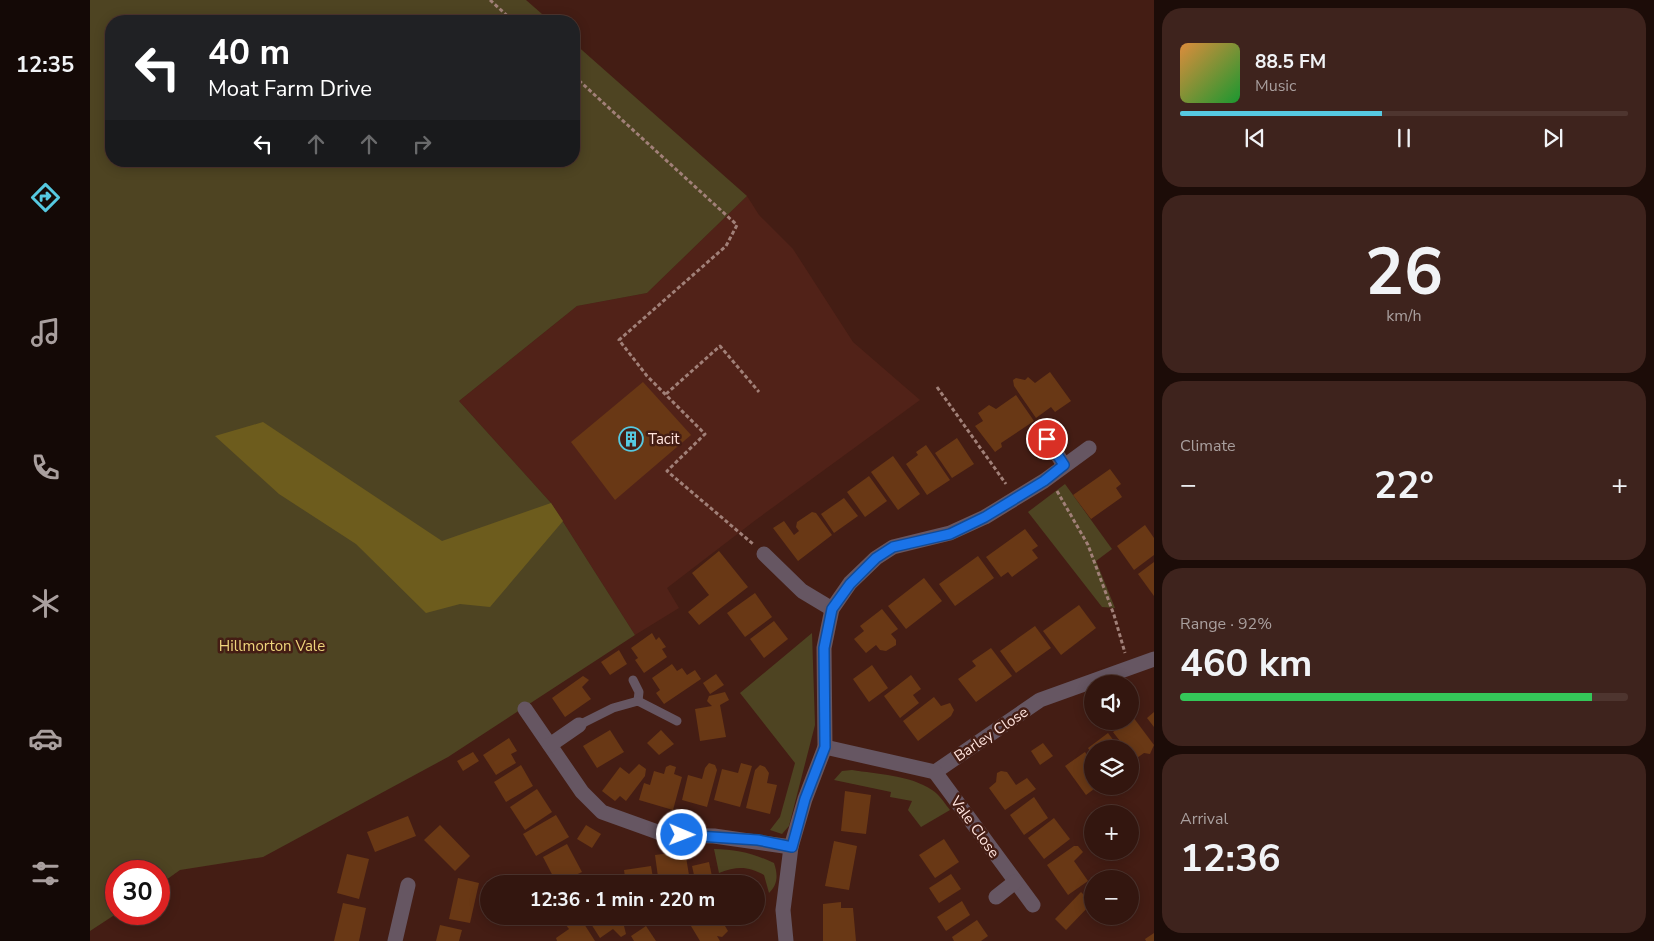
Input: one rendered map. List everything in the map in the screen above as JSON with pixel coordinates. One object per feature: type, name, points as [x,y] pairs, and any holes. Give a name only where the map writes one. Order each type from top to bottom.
[{"type":"street","points":[[1047,439],[1064,465]]},
{"type":"street","points":[[786,941],[783,910],[792,847],[805,799],[825,747],[824,648],[832,609],[850,584],[876,558],[893,547],[950,534],[991,514],[1044,481],[1089,448]]},
{"type":"street","points":[[764,554],[802,591],[832,609]]},
{"type":"street","name":"Barley Close","points":[[935,772],[1040,700],[1154,659]]},
{"type":"street","points":[[524,709],[582,792],[602,812],[666,835],[714,836],[792,847]]},
{"type":"street","points":[[550,745],[579,725]]},
{"type":"street","points":[[825,747],[935,772]]},
{"type":"street","name":"Vale Close","points":[[935,772],[1033,906]]},
{"type":"street","points":[[996,897],[1015,882]]},
{"type":"street","points":[[395,941],[408,885]]},
{"type":"lane","points":[[633,680],[640,692],[638,701]]},
{"type":"lane","points":[[579,725],[613,708],[638,701],[677,721]]},
{"type":"path","points":[[490,0],[506,15]]},
{"type":"path","points":[[580,81],[737,225],[726,246],[619,340],[666,394],[705,434],[667,471],[764,554]]},
{"type":"path","points":[[666,394],[720,346],[759,392]]},
{"type":"path","points":[[937,387],[1011,490]]},
{"type":"path","points":[[1044,481],[1055,487],[1088,545],[1114,615],[1127,662],[1124,670]]},
{"type":"shaded area","points":[[747,196],[759,215],[793,249],[853,342],[920,400],[757,519],[667,588],[679,608],[635,635],[551,503],[459,401],[577,306],[647,293]]},
{"type":"shaded area","points":[[263,422],[442,541],[551,503],[563,521],[490,607],[460,604],[426,613],[356,544],[279,494],[215,436]]},
{"type":"green space","name":"Hillmorton Vale","points":[[90,0],[526,0],[543,15],[105,15],[105,167],[580,167],[580,48],[747,196],[647,293],[577,306],[459,401],[551,503],[635,635],[448,757],[263,857],[180,870],[170,877],[170,860],[105,860],[105,921],[90,931]]},
{"type":"green space","points":[[1065,484],[1112,549],[1096,561],[1115,608],[1102,607],[1028,512]]},
{"type":"green space","points":[[812,633],[815,725],[789,826],[782,834],[770,830],[780,817],[795,763],[740,693]]},
{"type":"green space","points":[[852,770],[914,781],[937,794],[950,810],[921,827],[908,810],[912,801],[890,797],[891,792],[834,780],[842,771]]},
{"type":"green space","points":[[714,849],[745,853],[774,863],[776,879],[769,893],[765,875],[753,870],[737,868],[719,873]]},
{"type":"building","points":[[1050,372],[1071,401],[1055,412],[1051,407],[1036,418],[1014,386],[1013,380],[1016,378],[1025,380],[1028,377],[1035,383]]},
{"type":"building","name":"Tacit","points":[[643,382],[691,435],[615,500],[571,442]]},
{"type":"building","points":[[1016,395],[1034,421],[1001,443],[1002,447],[995,452],[975,426],[983,421],[978,413],[989,405],[996,409]]},
{"type":"building","points":[[957,438],[974,464],[952,478],[935,453]]},
{"type":"building","points":[[926,445],[950,480],[927,495],[906,464],[918,455],[916,452]]},
{"type":"building","points":[[893,456],[920,494],[898,510],[871,472]]},
{"type":"building","points":[[1110,469],[1121,484],[1116,488],[1122,497],[1091,519],[1073,495]]},
{"type":"building","points":[[869,476],[887,501],[865,517],[847,492]]},
{"type":"building","points":[[844,498],[858,516],[834,533],[821,514]]},
{"type":"building","points":[[812,512],[816,513],[832,535],[798,561],[773,528],[784,521],[794,535],[799,531],[796,527],[797,522]]},
{"type":"building","points":[[1145,525],[1154,538],[1154,555],[1134,570],[1117,546]]},
{"type":"building","points":[[1025,529],[1038,546],[1032,550],[1038,558],[1012,577],[1008,572],[1001,577],[986,557]]},
{"type":"building","points":[[719,551],[748,587],[699,625],[688,612],[709,595],[692,573]]},
{"type":"building","points":[[978,556],[994,578],[955,606],[939,584]]},
{"type":"building","points":[[1154,562],[1154,596],[1138,574]]},
{"type":"building","points":[[924,578],[942,601],[906,629],[888,606]]},
{"type":"building","points":[[755,593],[772,617],[745,637],[727,613]]},
{"type":"building","points":[[1079,605],[1096,628],[1061,655],[1043,631]]},
{"type":"building","points":[[882,609],[898,629],[891,634],[896,640],[896,645],[886,651],[880,650],[876,645],[866,653],[854,639],[864,631],[860,626]]},
{"type":"building","points":[[774,621],[788,639],[764,658],[750,639]]},
{"type":"building","points":[[1035,626],[1051,648],[1016,673],[1000,651]]},
{"type":"building","points":[[652,633],[656,640],[659,637],[666,647],[662,649],[667,657],[644,673],[635,660],[638,658],[631,648]]},
{"type":"building","points":[[991,648],[1012,676],[976,702],[958,679],[976,666],[972,661]]},
{"type":"building","points":[[619,650],[627,664],[610,675],[601,662]]},
{"type":"building","points":[[672,664],[677,671],[682,668],[687,675],[695,670],[701,679],[664,704],[656,693],[660,690],[652,678]]},
{"type":"building","points":[[872,665],[888,688],[869,702],[853,679]]},
{"type":"building","points":[[716,674],[724,685],[710,694],[703,683]]},
{"type":"building","points":[[911,675],[921,689],[913,695],[919,703],[900,718],[884,696]]},
{"type":"building","points":[[583,676],[589,680],[582,687],[591,699],[565,717],[552,698]]},
{"type":"building","points":[[725,692],[729,700],[720,705],[726,737],[700,741],[695,709],[712,706],[707,701],[709,696]]},
{"type":"building","points":[[934,697],[941,706],[950,703],[954,710],[951,716],[918,741],[903,721]]},
{"type":"building","points":[[1154,712],[1154,727],[1147,718]]},
{"type":"building","points":[[1139,725],[1154,745],[1150,754],[1144,753],[1139,756],[1139,740],[1119,740],[1113,732],[1116,730],[1139,730]]},
{"type":"building","points":[[610,730],[624,752],[597,768],[583,746]]},
{"type":"building","points":[[661,730],[674,744],[659,755],[647,743]]},
{"type":"building","points":[[1108,733],[1113,740],[1099,740]]},
{"type":"building","points":[[509,738],[517,751],[511,754],[516,763],[496,775],[483,755]]},
{"type":"building","points":[[1043,743],[1053,756],[1040,765],[1031,751]]},
{"type":"building","points":[[473,752],[479,761],[463,771],[457,761]]},
{"type":"building","points":[[1084,753],[1084,792],[1065,766]]},
{"type":"building","points":[[709,763],[715,765],[717,770],[707,807],[682,800],[688,775],[702,779],[705,768]]},
{"type":"building","points":[[741,763],[752,766],[740,807],[714,800],[722,769],[738,773]]},
{"type":"building","points":[[639,764],[646,769],[645,776],[626,801],[620,796],[615,801],[602,791],[620,767],[629,774]]},
{"type":"building","points":[[521,765],[533,786],[506,802],[494,782]]},
{"type":"building","points":[[670,765],[676,767],[674,774],[682,777],[673,810],[639,800],[644,783],[650,785],[654,771],[664,774],[666,767]]},
{"type":"building","points":[[760,765],[765,767],[769,773],[767,783],[777,785],[770,814],[746,808],[755,770]]},
{"type":"building","points":[[1001,771],[1007,772],[1016,785],[1027,778],[1036,789],[1005,810],[989,788],[996,782],[997,773]]},
{"type":"building","points":[[537,789],[552,812],[525,830],[510,807]]},
{"type":"building","points":[[845,791],[871,795],[866,834],[841,831]]},
{"type":"building","points":[[1034,797],[1048,818],[1024,835],[1010,815]]},
{"type":"building","points":[[556,815],[569,837],[536,856],[523,834]]},
{"type":"building","points":[[408,816],[416,836],[375,852],[367,832]]},
{"type":"building","points":[[1054,818],[1070,839],[1044,859],[1028,838]]},
{"type":"building","points":[[440,825],[470,856],[455,871],[424,840]]},
{"type":"building","points":[[586,825],[601,834],[592,848],[577,839]]},
{"type":"building","points":[[944,839],[959,862],[935,878],[919,855]]},
{"type":"building","points":[[834,841],[857,846],[849,890],[825,886]]},
{"type":"building","points":[[567,844],[582,872],[576,875],[552,875],[543,857]]},
{"type":"building","points":[[1074,846],[1078,846],[1083,852],[1074,861],[1084,875],[1084,884],[1068,895],[1047,865]]},
{"type":"building","points":[[671,853],[672,859],[686,857],[689,875],[658,875],[655,855]]},
{"type":"building","points":[[347,854],[369,859],[359,899],[337,893]]},
{"type":"building","points":[[709,862],[712,875],[694,875],[692,866]]},
{"type":"building","points":[[651,866],[652,875],[625,875],[624,870]]},
{"type":"building","points":[[951,874],[961,889],[939,903],[929,888]]},
{"type":"building","points":[[458,878],[479,883],[470,923],[449,919]]},
{"type":"building","points":[[1081,892],[1084,895],[1084,911],[1066,930],[1055,919]]},
{"type":"building","points":[[962,901],[970,915],[946,931],[937,917]]},
{"type":"building","points":[[841,902],[841,908],[853,908],[856,941],[823,941],[823,904]]},
{"type":"building","points":[[343,903],[366,908],[359,941],[334,941]]},
{"type":"building","points":[[977,920],[988,936],[981,941],[954,941],[952,937]]},
{"type":"building","points":[[440,925],[462,930],[459,941],[436,941]]},
{"type":"building","points":[[566,925],[585,925],[595,941],[557,941],[556,938],[569,929]]},
{"type":"building","points":[[592,925],[624,926],[626,934],[621,937],[613,929],[600,938]]},
{"type":"building","points":[[690,925],[724,925],[728,931],[722,937],[717,936],[720,941],[700,941]]},
{"type":"building","points":[[646,926],[656,941],[634,941],[631,936]]},
{"type":"building","points":[[1154,933],[1154,941],[1146,941],[1145,939]]},
{"type":"place","name":"Tacit","points":[[631,439]]},
{"type":"route","points":[[682,835],[758,840],[792,847],[805,799],[825,747],[824,648],[828,637],[832,609],[850,584],[876,558],[893,547],[950,534],[1004,507],[1044,481],[1064,465],[1047,439]]}]
